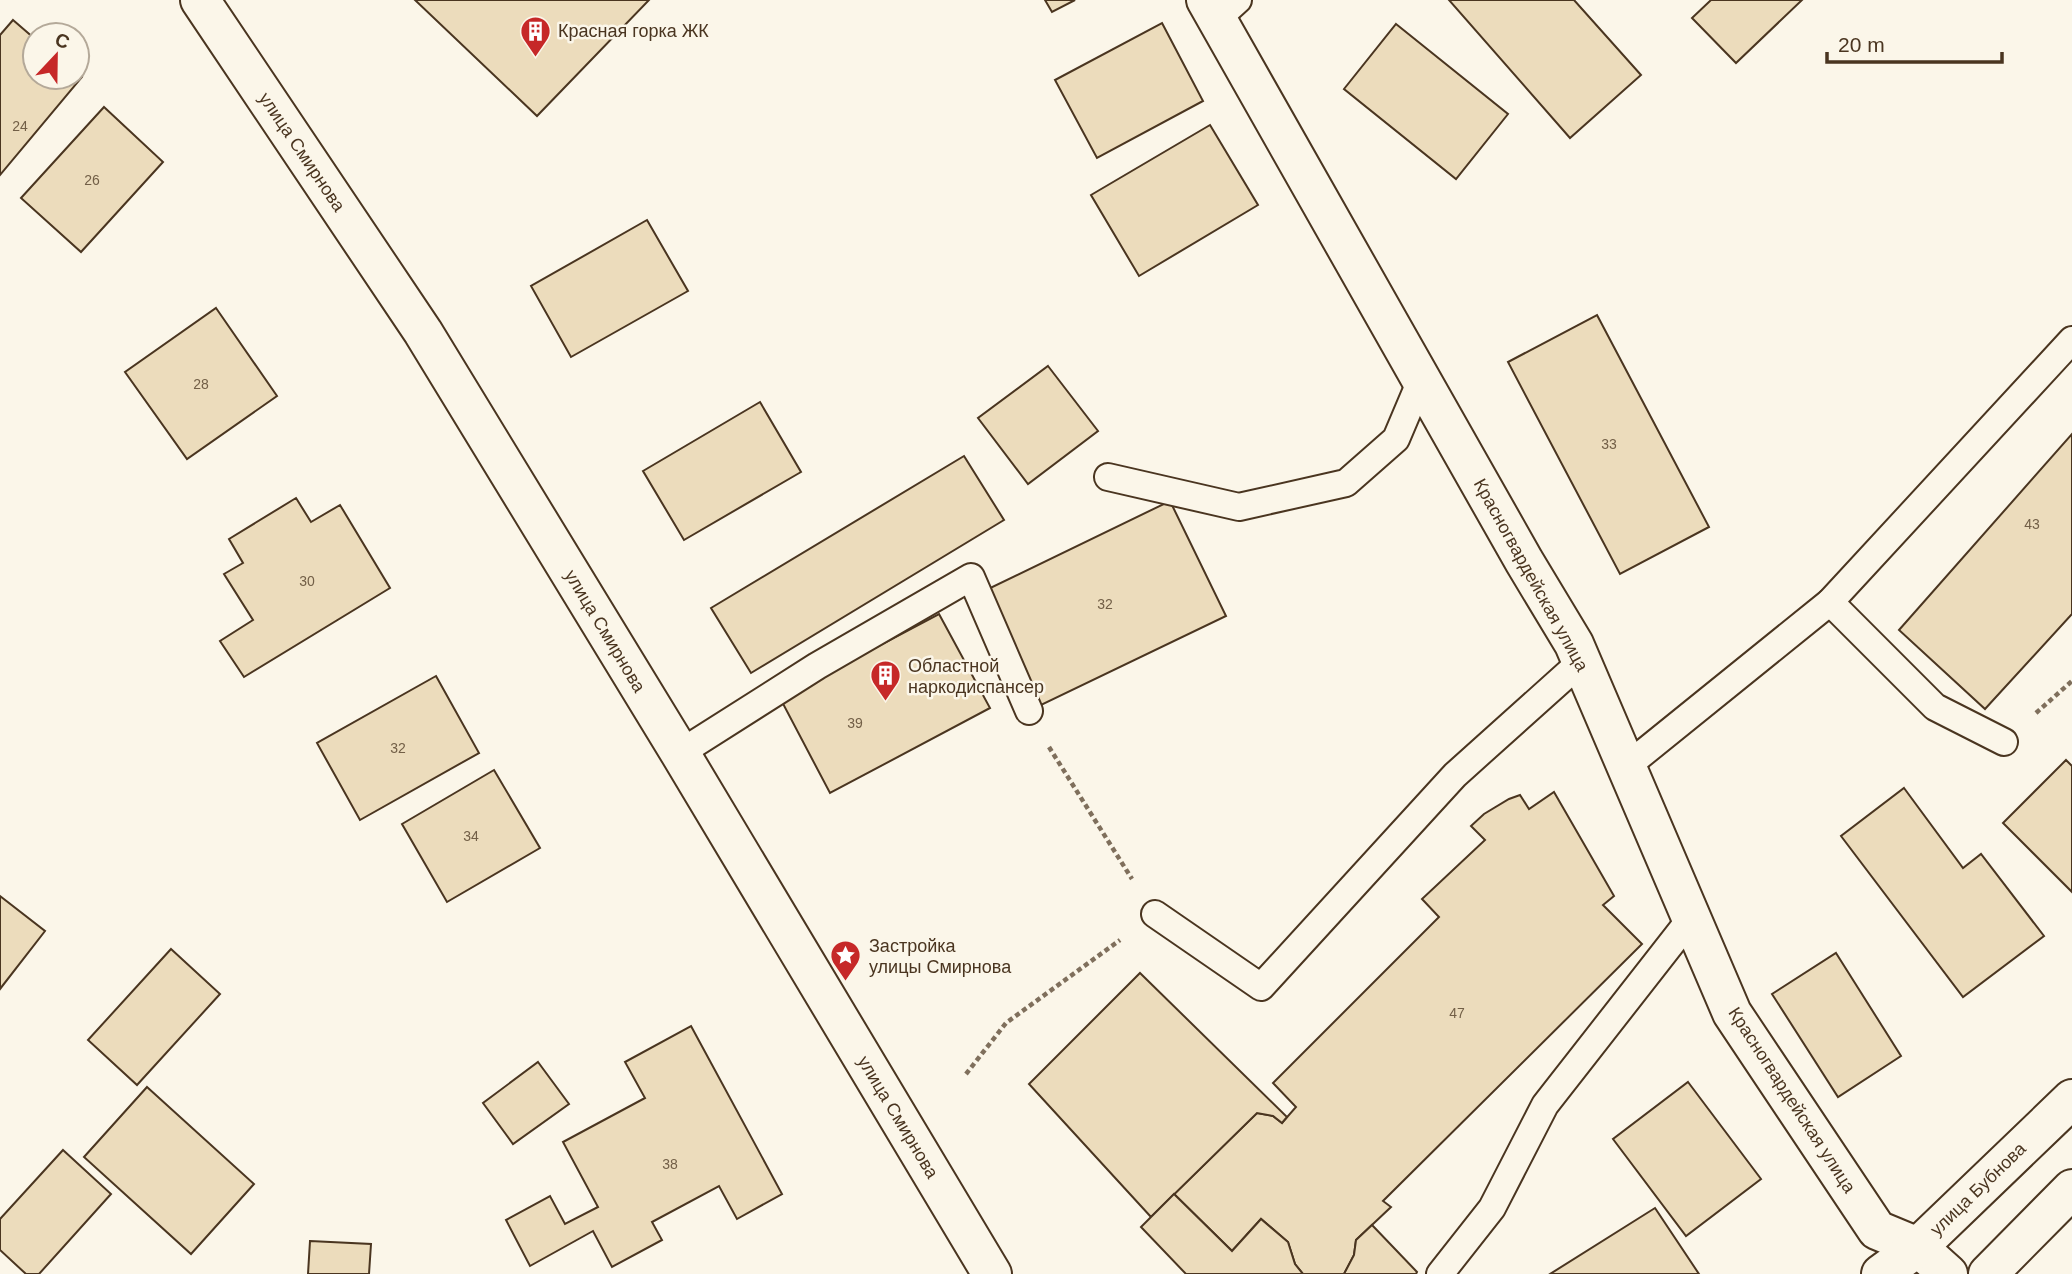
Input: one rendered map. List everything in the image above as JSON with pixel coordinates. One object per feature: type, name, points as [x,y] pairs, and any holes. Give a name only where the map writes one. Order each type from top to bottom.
[{"type":"main road","name":"улица Смирнова","points":[[200,0],[423,332],[680,753],[992,1274]]},
{"type":"main road","name":"Красногвардейская улица","points":[[1220,7],[1421,380],[1574,644],[1732,1013],[1877,1230],[1918,1247],[1948,1274]]},
{"type":"main road","name":"улица Бубнова","points":[[1881,1274],[1918,1247],[2072,1099]]},
{"type":"main road","points":[[1988,1274],[2072,1189]]},
{"type":"lane","points":[[1627,766],[1830,602],[2072,340]]},
{"type":"lane","points":[[1108,477],[1239,507],[1346,483],[1396,439],[1421,380]]},
{"type":"lane","points":[[680,753],[817,666],[971,577],[1028,711]]},
{"type":"lane","points":[[1830,602],[1935,708],[2004,742]]},
{"type":"lane","points":[[1155,914],[1261,987],[1455,775],[1582,662]]},
{"type":"lane","points":[[1440,1274],[1492,1208],[1545,1105],[1692,917]]},
{"type":"path","points":[[967,1074],[1006,1023],[1155,914],[1056,761],[1028,711]]},
{"type":"building","name":"Красная горка ЖК","points":[[415,0],[649,0],[537,116]]},
{"type":"building","points":[[1045,0],[1075,0],[1052,12]]},
{"type":"building","points":[[1449,0],[1574,0],[1641,75],[1570,138]]},
{"type":"building","points":[[1711,0],[1802,0],[1736,63],[1692,18]]},
{"type":"building","points":[[13,20],[21,27],[21,91],[70,91],[0,175],[0,35]]},
{"type":"building","points":[[1162,23],[1203,101],[1097,158],[1055,80]]},
{"type":"building","points":[[1396,24],[1508,114],[1456,179],[1344,89]]},
{"type":"building","points":[[104,107],[163,162],[81,252],[21,198]]},
{"type":"building","points":[[1210,125],[1258,205],[1139,276],[1091,195]]},
{"type":"building","points":[[647,220],[688,291],[571,357],[531,286]]},
{"type":"building","points":[[216,308],[277,396],[187,459],[125,372]]},
{"type":"building","points":[[1597,315],[1709,527],[1620,574],[1508,362]]},
{"type":"building","points":[[1048,366],[1098,431],[1028,484],[978,418]]},
{"type":"building","points":[[760,402],[801,472],[684,540],[643,471]]},
{"type":"building","points":[[2072,434],[2072,614],[1985,709],[1899,630]]},
{"type":"building","points":[[964,456],[1004,520],[751,673],[711,608]]},
{"type":"building","points":[[296,498],[311,522],[340,505],[390,588],[244,677],[220,641],[253,620],[224,574],[243,563],[229,539]]},
{"type":"building","points":[[1170,501],[1226,616],[1039,706],[984,591]]},
{"type":"building","name":"Областной наркодиспансер","points":[[939,614],[990,708],[830,793],[780,698]]},
{"type":"building","points":[[436,676],[479,753],[360,820],[317,743]]},
{"type":"building","points":[[2066,760],[2072,766],[2072,892],[2003,823]]},
{"type":"building","points":[[494,770],[540,848],[447,902],[402,824]]},
{"type":"building","points":[[1904,788],[1963,868],[1981,854],[2044,936],[1963,997],[1841,836]]},
{"type":"building","points":[[1554,792],[1614,896],[1603,905],[1642,944],[1383,1201],[1391,1207],[1356,1240],[1354,1255],[1344,1274],[1303,1274],[1295,1264],[1288,1242],[1261,1219],[1232,1251],[1174,1194],[1257,1113],[1273,1116],[1282,1123],[1296,1107],[1273,1083],[1439,917],[1422,899],[1485,840],[1471,826],[1484,814],[1509,799],[1520,795],[1529,809]]},
{"type":"building","points":[[0,896],[45,931],[0,989]]},
{"type":"building","points":[[171,949],[220,994],[137,1085],[88,1040]]},
{"type":"building","points":[[1836,953],[1901,1056],[1838,1097],[1772,994]]},
{"type":"building","points":[[1140,973],[1287,1117],[1282,1123],[1273,1116],[1257,1113],[1151,1217],[1029,1084]]},
{"type":"building","points":[[691,1026],[782,1194],[737,1219],[719,1186],[652,1222],[662,1240],[612,1267],[593,1231],[530,1266],[506,1220],[550,1196],[565,1224],[598,1207],[563,1142],[645,1098],[625,1062]]},
{"type":"building","points":[[538,1062],[569,1104],[513,1144],[483,1103]]},
{"type":"building","points":[[1688,1082],[1761,1179],[1686,1236],[1613,1139]]},
{"type":"building","points":[[147,1087],[254,1184],[191,1254],[84,1157]]},
{"type":"building","points":[[63,1150],[111,1194],[39,1274],[26,1274],[0,1250],[0,1219]]},
{"type":"building","points":[[1174,1194],[1232,1251],[1261,1219],[1288,1242],[1295,1264],[1303,1274],[1186,1274],[1141,1227]]},
{"type":"building","points":[[1655,1208],[1699,1274],[1550,1274]]},
{"type":"building","points":[[1372,1225],[1416,1274],[1344,1274],[1354,1255],[1356,1240]]},
{"type":"building","points":[[310,1241],[371,1244],[369,1274],[308,1274]]},
{"type":"place","name":"Красная горка ЖК","points":[[535,58]]},
{"type":"place","name":"Областной наркодиспансер","points":[[885,703]]},
{"type":"place","name":"Застройка улицы Смирнова","points":[[846,983]]}]
